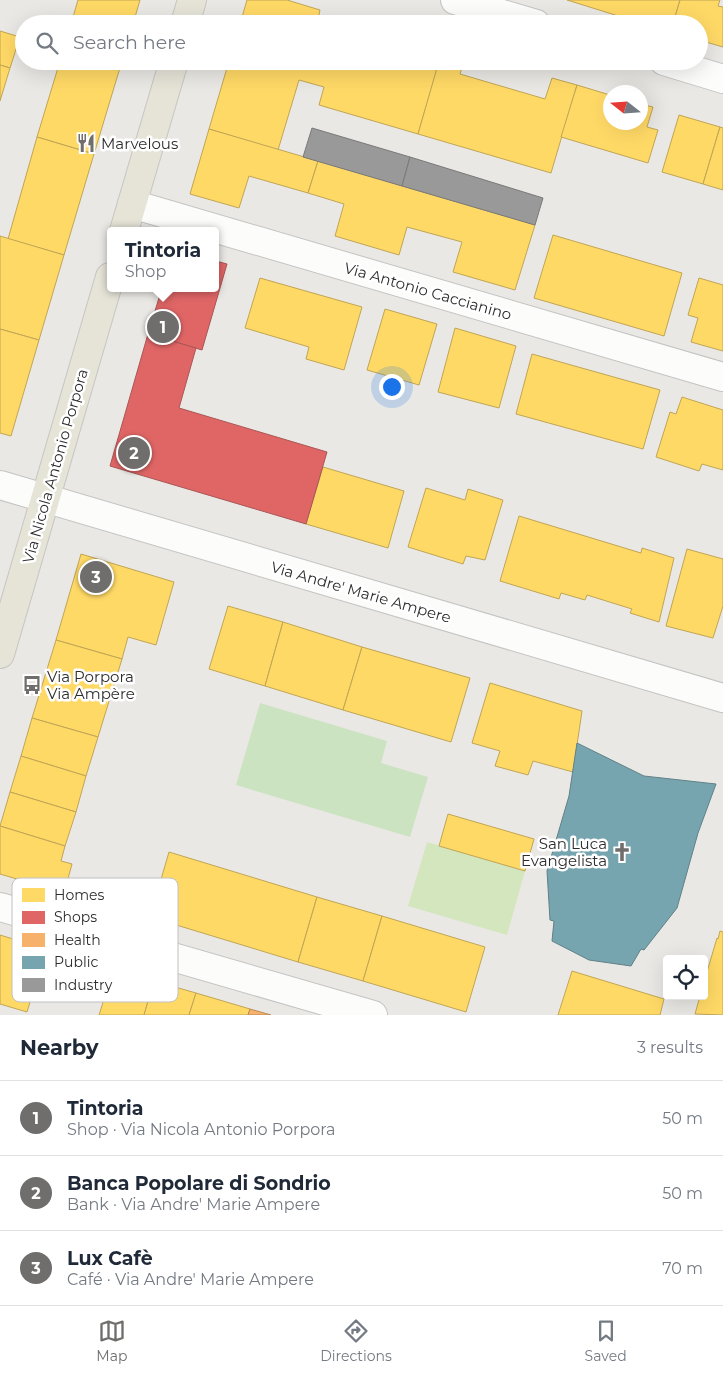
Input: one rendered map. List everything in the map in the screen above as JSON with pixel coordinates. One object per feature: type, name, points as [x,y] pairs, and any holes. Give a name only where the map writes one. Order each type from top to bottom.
[{"type":"main road","points":[[188,15],[192,0]]},
{"type":"main road","points":[[125,227],[171,70]]},
{"type":"main road","name":"Via Nicola Antonio Porpora","points":[[0,654],[107,287]]},
{"type":"street","points":[[455,0],[506,15]]},
{"type":"street","points":[[695,70],[723,78]]},
{"type":"street","name":"Via Antonio Caccianino","points":[[132,204],[211,227]]},
{"type":"street","name":"Via Antonio Caccianino","points":[[219,229],[723,377]]},
{"type":"street","name":"Via Andre' Marie Ampere","points":[[0,485],[723,698]]},
{"type":"street","points":[[178,959],[373,1015]]},
{"type":"green space","points":[[260,703],[387,741],[381,763],[428,777],[410,837],[236,785]]},
{"type":"green space","points":[[427,842],[525,871],[507,935],[408,906]]},
{"type":"building: Homes","points":[[78,0],[140,0],[136,15],[74,15]]},
{"type":"building: Homes","points":[[247,0],[287,0],[320,10],[319,15],[243,15]]},
{"type":"building: Homes","points":[[567,0],[680,0],[676,15],[615,15]]},
{"type":"building: Homes","points":[[680,0],[720,0],[718,6],[723,7],[723,47],[708,43],[708,15],[676,15]]},
{"type":"building: Homes","points":[[0,31],[15,36],[15,52],[10,68],[0,65]]},
{"type":"building: Homes","points":[[0,65],[10,68],[0,101]]},
{"type":"building: Homes","points":[[57,70],[119,70],[94,154],[37,137]]},
{"type":"building: Homes","points":[[226,70],[437,70],[418,134],[319,105],[324,87],[299,80],[278,150],[209,129]]},
{"type":"building: Homes","points":[[436,70],[461,70],[460,74],[545,99],[552,78],[577,85],[551,173],[418,134]]},
{"type":"building: Homes","points":[[577,85],[603,93],[603,130],[648,130],[648,127],[658,130],[648,163],[561,137]]},
{"type":"building: Homes","points":[[648,106],[653,107],[648,124]]},
{"type":"building: Homes","points":[[679,115],[720,127],[703,184],[662,172]]},
{"type":"building: Homes","points":[[720,127],[723,128],[723,190],[703,184]]},
{"type":"building: Homes","points":[[209,129],[318,161],[308,193],[249,176],[239,208],[190,194]]},
{"type":"building: Homes","points":[[37,137],[94,154],[64,255],[8,239]]},
{"type":"building: Homes","points":[[318,161],[535,225],[515,290],[453,272],[462,242],[407,227],[399,255],[335,236],[344,204],[308,193]]},
{"type":"building: Homes","points":[[553,235],[682,273],[664,336],[534,298]]},
{"type":"building: Homes","points":[[0,236],[64,255],[39,340],[0,329]]},
{"type":"building: Homes","points":[[260,278],[362,307],[344,370],[306,359],[309,347],[245,328]]},
{"type":"building: Homes","points":[[699,278],[723,285],[723,351],[691,342],[698,318],[688,315]]},
{"type":"building: Homes","points":[[385,309],[437,324],[419,385],[367,370]]},
{"type":"building: Homes","points":[[455,328],[516,346],[499,408],[438,392]]},
{"type":"building: Homes","points":[[0,329],[39,340],[11,436],[0,433]]},
{"type":"building: Homes","points":[[532,354],[660,390],[643,449],[516,414]]},
{"type":"building: Homes","points":[[682,397],[723,410],[723,470],[702,464],[699,471],[656,457],[670,412],[676,414]]},
{"type":"building: Homes","points":[[323,467],[404,491],[388,548],[306,524]]},
{"type":"building: Homes","points":[[426,488],[465,500],[468,489],[503,500],[485,560],[466,556],[463,564],[408,547]]},
{"type":"building: Homes","points":[[519,516],[641,553],[642,548],[674,558],[659,622],[630,613],[632,609],[587,595],[585,600],[561,593],[559,599],[500,581]]},
{"type":"building: Homes","points":[[687,549],[723,559],[723,606],[713,638],[666,626]]},
{"type":"building: Homes","points":[[81,554],[174,582],[156,645],[128,637],[122,659],[56,640]]},
{"type":"building: Homes","points":[[228,606],[283,622],[265,686],[209,669]]},
{"type":"building: Homes","points":[[283,622],[362,647],[343,710],[265,686]]},
{"type":"building: Homes","points":[[56,640],[122,659],[98,737],[32,718]]},
{"type":"building: Homes","points":[[362,647],[470,678],[451,742],[343,710]]},
{"type":"building: Homes","points":[[490,683],[582,711],[573,772],[533,761],[528,775],[495,766],[500,751],[472,743]]},
{"type":"building: Homes","points":[[32,718],[98,737],[86,776],[21,756]]},
{"type":"building: Homes","points":[[21,756],[86,776],[76,812],[10,792]]},
{"type":"building: Homes","points":[[10,792],[76,812],[65,846],[0,826]]},
{"type":"building: Homes","points":[[448,814],[534,839],[525,871],[439,846]]},
{"type":"building: Homes","points":[[0,826],[65,846],[61,861],[72,864],[68,878],[13,878],[0,874]]},
{"type":"building: Homes","points":[[169,852],[317,897],[298,962],[178,926],[178,878],[161,878]]},
{"type":"building: Homes","points":[[317,897],[382,916],[363,981],[298,962]]},
{"type":"building: Homes","points":[[382,916],[485,947],[466,1012],[363,981]]},
{"type":"building: Homes","points":[[720,931],[723,932],[723,1015],[695,1014],[699,1000],[708,1000],[708,968]]},
{"type":"building: Homes","points":[[0,935],[12,939],[12,1002],[30,1002],[27,1012],[0,1004]]},
{"type":"building: Homes","points":[[572,971],[664,1000],[660,1015],[558,1015]]},
{"type":"building: Homes","points":[[178,988],[196,993],[189,1015],[144,1015],[148,1002],[178,1002]]},
{"type":"building: Homes","points":[[196,993],[250,1009],[248,1015],[189,1015]]},
{"type":"building: Homes","points":[[103,1002],[148,1002],[144,1015],[99,1015]]},
{"type":"building: Shops","points":[[219,262],[227,264],[219,292]]},
{"type":"building: Shops","points":[[161,292],[219,292],[202,350],[148,334]]},
{"type":"building: Shops","points":[[148,334],[196,348],[179,408],[327,452],[306,524],[110,466]]},
{"type":"building: Health","points":[[250,1009],[271,1015],[248,1015]]},
{"type":"building: Public","name":"San Luca Evangelista","points":[[577,743],[644,776],[716,784],[698,833],[677,908],[644,950],[641,949],[631,966],[589,960],[552,941],[554,921],[550,920],[547,871],[569,796]]},
{"type":"building: Industry","points":[[312,128],[410,157],[402,186],[303,157]]},
{"type":"building: Industry","points":[[410,157],[543,198],[535,225],[402,186]]},
{"type":"place","name":"Marvelous","points":[[86,143]]},
{"type":"place","name":"Tintoria","points":[[163,327]]},
{"type":"place","name":"Banca Popolare di Sondrio","points":[[134,453]]},
{"type":"place","name":"Lux Cafè","points":[[96,577]]},
{"type":"place","name":"Via Porpora Via Ampère","points":[[32,685]]},
{"type":"place","name":"San Luca Evangelista","points":[[622,852]]}]
